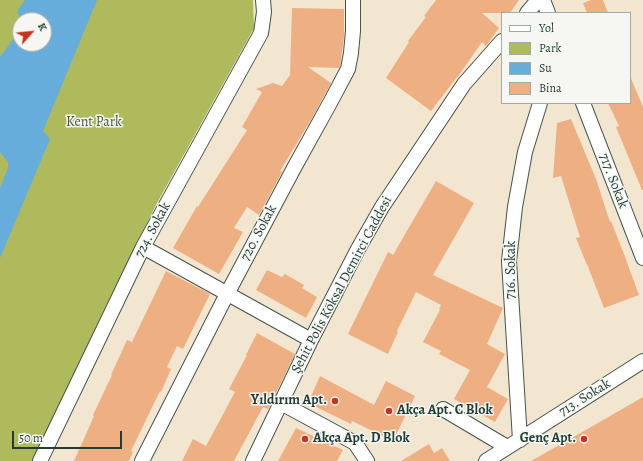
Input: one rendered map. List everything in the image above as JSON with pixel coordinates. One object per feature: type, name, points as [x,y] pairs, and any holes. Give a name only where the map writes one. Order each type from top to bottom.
[{"type":"street","name":"724. Sokak","points":[[42,460],[143,247],[261,33],[264,12],[263,0]]},
{"type":"street","name":"720. Sokak","points":[[142,461],[227,294],[348,69],[351,53],[353,0]]},
{"type":"street","points":[[528,12],[538,0]]},
{"type":"street","points":[[543,0],[548,12]]},
{"type":"street","name":"Şehit Polis Köksal Demirci Caddesi","points":[[253,461],[311,340],[382,207],[464,84],[501,42]]},
{"type":"street","name":"716. Sokak","points":[[520,440],[509,261],[515,207],[525,152],[540,104]]},
{"type":"street","name":"717. Sokak","points":[[583,104],[643,258]]},
{"type":"street","points":[[143,247],[311,340]]},
{"type":"street","name":"713. Sokak","points":[[486,461],[643,361]]},
{"type":"street","points":[[281,403],[355,443],[367,461]]},
{"type":"street","points":[[443,409],[507,447]]},
{"type":"green space","name":"Kent Park","points":[[0,0],[253,0],[254,28],[157,203],[103,312],[33,461],[0,461]]},
{"type":"water","points":[[25,0],[97,0],[43,131],[50,139],[0,258],[0,188],[8,168],[8,162],[0,152],[0,57],[12,41],[12,52],[52,52],[52,12],[17,11]]},
{"type":"building","points":[[436,0],[519,0],[511,12],[482,13],[499,28],[486,46],[482,42],[457,78],[431,111],[386,78],[409,42],[408,41],[426,17],[424,16]]},
{"type":"building","points":[[591,0],[603,0],[608,12],[587,12],[583,3]]},
{"type":"building","points":[[292,8],[344,9],[344,37],[340,66],[339,68],[308,67],[331,83],[280,171],[282,172],[259,215],[247,207],[234,228],[243,232],[219,274],[173,248],[197,206],[198,207],[247,130],[242,127],[262,92],[256,89],[273,83],[282,86],[290,75]]},
{"type":"building","points":[[631,78],[643,107],[643,190],[616,127],[619,126],[608,104],[631,104]]},
{"type":"building","points":[[571,119],[596,179],[610,222],[611,221],[639,295],[604,308],[576,238],[580,237],[561,176],[553,178],[557,123]]},
{"type":"building","points":[[436,181],[474,203],[433,275],[503,308],[487,344],[505,354],[487,387],[508,399],[495,422],[454,399],[470,370],[439,354],[441,351],[423,342],[440,310],[441,305],[416,292],[397,331],[398,332],[388,354],[348,334],[388,252],[393,255]]},
{"type":"building","points":[[267,270],[282,277],[285,274],[304,285],[302,288],[317,297],[306,318],[256,290]]},
{"type":"building","points":[[166,271],[210,294],[183,349],[177,346],[167,367],[171,369],[131,451],[133,452],[129,461],[74,461],[127,340],[132,342]]},
{"type":"building","points":[[257,333],[295,354],[268,409],[263,407],[234,461],[182,461],[193,439],[206,446],[235,392],[229,389]]},
{"type":"building","points":[[320,376],[374,405],[386,381],[415,396],[393,441],[352,421],[351,424],[308,403]]},
{"type":"building","points":[[643,397],[643,461],[531,461],[591,427]]},
{"type":"building","name":"Akça Apt. D Blok","points":[[296,428],[343,450],[337,461],[278,461]]},
{"type":"building","points":[[429,444],[434,453],[442,448],[450,461],[401,461]]},
{"type":"place","name":"Yıldırım Apt.","points":[[335,401]]},
{"type":"place","name":"Akça Apt. C Blok","points":[[389,411]]},
{"type":"place","name":"Akça Apt. D Blok","points":[[305,439]]},
{"type":"place","name":"Genç Apt.","points":[[584,439]]}]
